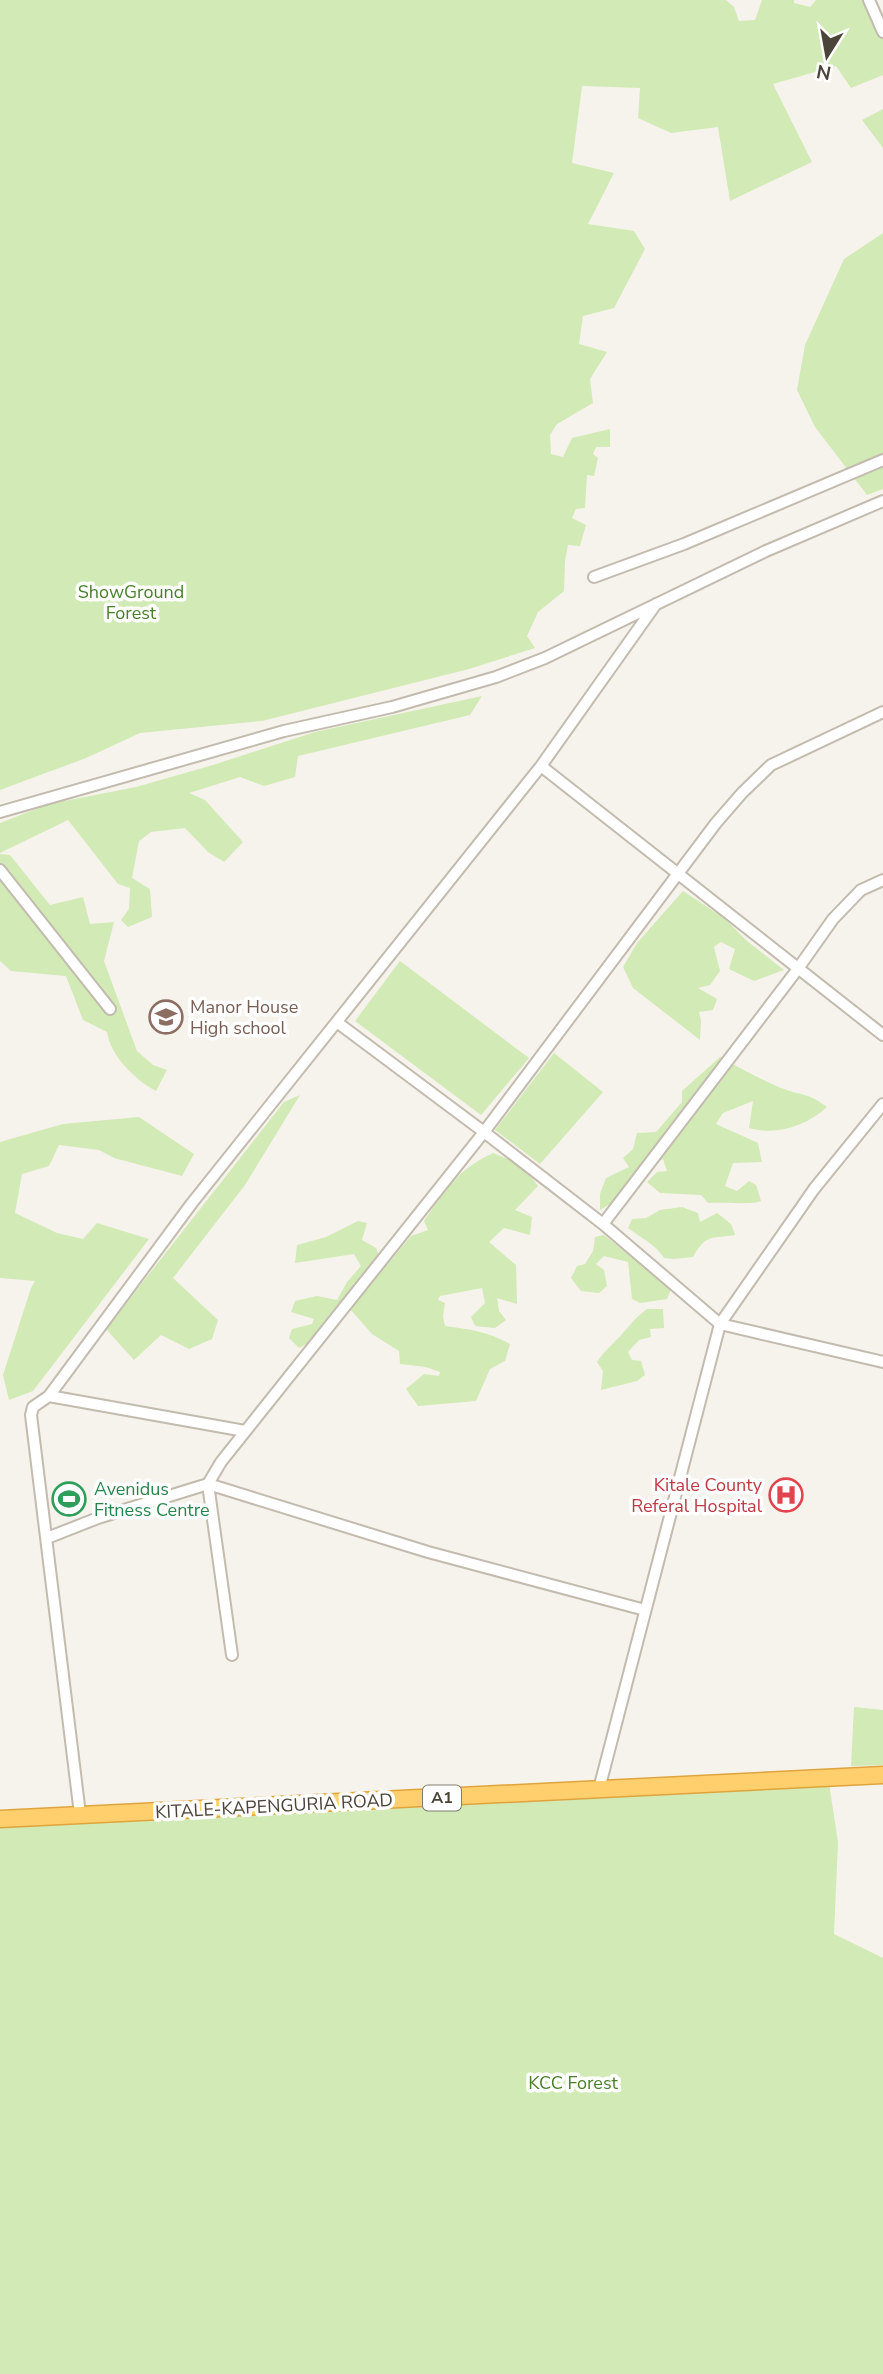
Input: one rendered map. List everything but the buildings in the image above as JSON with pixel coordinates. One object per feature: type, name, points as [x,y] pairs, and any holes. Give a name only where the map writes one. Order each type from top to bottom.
[{"type":"highway","name":"KITALE-KAPENGURIA ROAD","points":[[0,1819],[883,1775]]},
{"type":"street","points":[[869,0],[883,32]]},
{"type":"street","points":[[594,578],[684,544],[883,460]]},
{"type":"street","points":[[0,813],[284,731],[392,707],[496,677],[545,658],[766,551],[883,501]]},
{"type":"street","points":[[80,1814],[31,1415],[33,1407],[48,1396],[192,1203],[541,766],[657,603]]},
{"type":"street","points":[[232,1655],[208,1485],[221,1462],[484,1132],[742,793],[771,765],[883,712]]},
{"type":"street","points":[[541,766],[883,1035]]},
{"type":"street","points":[[0,870],[110,1009]]},
{"type":"street","points":[[603,1224],[846,903],[861,890],[883,880]]},
{"type":"street","points":[[338,1023],[603,1224],[720,1324],[883,1362]]},
{"type":"street","points":[[599,1789],[720,1324],[814,1189],[883,1104]]},
{"type":"street","points":[[48,1396],[245,1431]]},
{"type":"street","points":[[47,1538],[98,1518],[208,1485],[428,1552],[645,1609]]},
{"type":"green space","name":"ShowGround Forest","points":[[0,0],[726,0],[734,7],[739,21],[755,20],[762,0],[794,0],[794,3],[810,7],[816,0],[862,0],[883,39],[883,75],[851,88],[836,66],[773,84],[812,162],[730,201],[718,127],[671,133],[638,118],[640,88],[582,86],[572,163],[614,173],[588,224],[634,231],[645,249],[614,308],[583,316],[579,344],[607,352],[590,379],[593,403],[557,424],[550,435],[551,454],[563,457],[572,438],[610,429],[610,447],[596,447],[593,454],[598,458],[594,476],[587,475],[585,508],[576,509],[572,518],[586,525],[580,546],[568,545],[564,591],[538,612],[527,636],[535,648],[469,669],[262,721],[140,733],[86,758],[0,790]]},
{"type":"green space","points":[[883,109],[883,148],[862,120]]},
{"type":"green space","points":[[883,233],[883,489],[867,495],[815,427],[797,390],[805,345],[844,259]]},
{"type":"green space","points":[[482,696],[470,715],[298,756],[295,777],[264,786],[240,777],[189,793],[205,800],[243,842],[224,862],[208,852],[185,828],[151,832],[139,841],[132,878],[150,889],[152,917],[128,927],[121,920],[129,909],[130,888],[118,884],[68,820],[0,853],[0,823],[49,804],[136,787],[315,732]]},
{"type":"green space","points":[[0,854],[10,855],[50,905],[83,897],[90,924],[114,922],[104,961],[137,1051],[153,1065],[167,1070],[156,1091],[140,1080],[118,1058],[107,1032],[83,1020],[66,976],[11,971],[0,961]]},
{"type":"green space","points":[[683,891],[724,918],[747,941],[784,970],[754,981],[729,969],[735,949],[721,942],[714,947],[720,971],[710,985],[698,988],[717,999],[713,1010],[699,1012],[700,1040],[633,988],[623,967],[637,943]]},
{"type":"green space","points":[[400,961],[529,1058],[481,1115],[355,1021]]},
{"type":"green space","points":[[554,1053],[603,1092],[540,1164],[495,1130]]},
{"type":"green space","points":[[720,1057],[773,1085],[809,1097],[827,1107],[791,1128],[770,1131],[749,1128],[753,1101],[723,1113],[716,1124],[758,1143],[762,1162],[733,1163],[725,1186],[737,1191],[749,1181],[756,1185],[761,1201],[708,1203],[701,1195],[660,1193],[647,1182],[657,1172],[667,1171],[663,1159],[636,1173],[615,1201],[600,1210],[600,1194],[606,1178],[629,1167],[623,1158],[633,1149],[637,1133],[656,1132],[682,1102],[682,1091]]},
{"type":"green space","points":[[300,1095],[245,1185],[173,1278],[218,1320],[212,1339],[189,1349],[161,1335],[134,1360],[106,1329],[284,1102]]},
{"type":"green space","points":[[139,1117],[194,1154],[182,1176],[114,1158],[99,1150],[59,1145],[49,1166],[22,1174],[15,1213],[57,1233],[83,1239],[97,1223],[149,1239],[33,1391],[9,1400],[3,1375],[35,1281],[0,1278],[0,1142],[63,1124]]},
{"type":"green space","points":[[493,1153],[522,1165],[538,1186],[515,1210],[532,1217],[530,1235],[504,1228],[489,1242],[516,1265],[517,1304],[497,1298],[499,1311],[506,1320],[495,1328],[475,1326],[471,1317],[485,1303],[482,1288],[440,1296],[438,1300],[445,1303],[445,1326],[479,1332],[510,1344],[505,1361],[490,1369],[476,1401],[418,1406],[406,1389],[424,1374],[439,1376],[440,1372],[426,1367],[400,1364],[399,1351],[372,1334],[350,1309],[411,1236],[428,1230],[424,1221],[453,1181],[470,1166]]},
{"type":"green space","points":[[682,1207],[698,1213],[700,1222],[717,1213],[731,1224],[735,1235],[710,1238],[693,1257],[674,1259],[664,1258],[652,1245],[628,1228],[632,1219],[646,1218],[660,1210]]},
{"type":"green space","points":[[358,1221],[367,1223],[362,1240],[376,1248],[379,1256],[308,1343],[299,1348],[289,1338],[292,1329],[312,1324],[314,1319],[291,1312],[295,1301],[317,1296],[337,1300],[347,1282],[361,1266],[354,1254],[295,1263],[297,1245],[326,1237]]},
{"type":"green space","points":[[604,1235],[671,1289],[667,1299],[640,1303],[632,1299],[628,1262],[604,1256],[596,1264],[604,1270],[607,1286],[599,1293],[581,1291],[571,1278],[577,1266],[585,1264],[593,1251],[595,1237]]},
{"type":"green space","points":[[647,1309],[663,1309],[664,1328],[650,1329],[651,1337],[639,1340],[628,1352],[632,1360],[641,1361],[645,1375],[637,1381],[601,1390],[603,1371],[597,1362]]},
{"type":"green space","points":[[854,1707],[883,1710],[883,1765],[851,1766]]},
{"type":"green space","name":"KCC Forest","points":[[828,1777],[838,1842],[834,1934],[883,1958],[883,2374],[0,2374],[0,1826]]},
{"type":"place","name":"Manor House High school","points":[[166,1017]]},
{"type":"place","name":"Kitale County Referal Hospital","points":[[786,1495]]},
{"type":"place","name":"Avenidus Fitness Centre","points":[[69,1499]]}]
